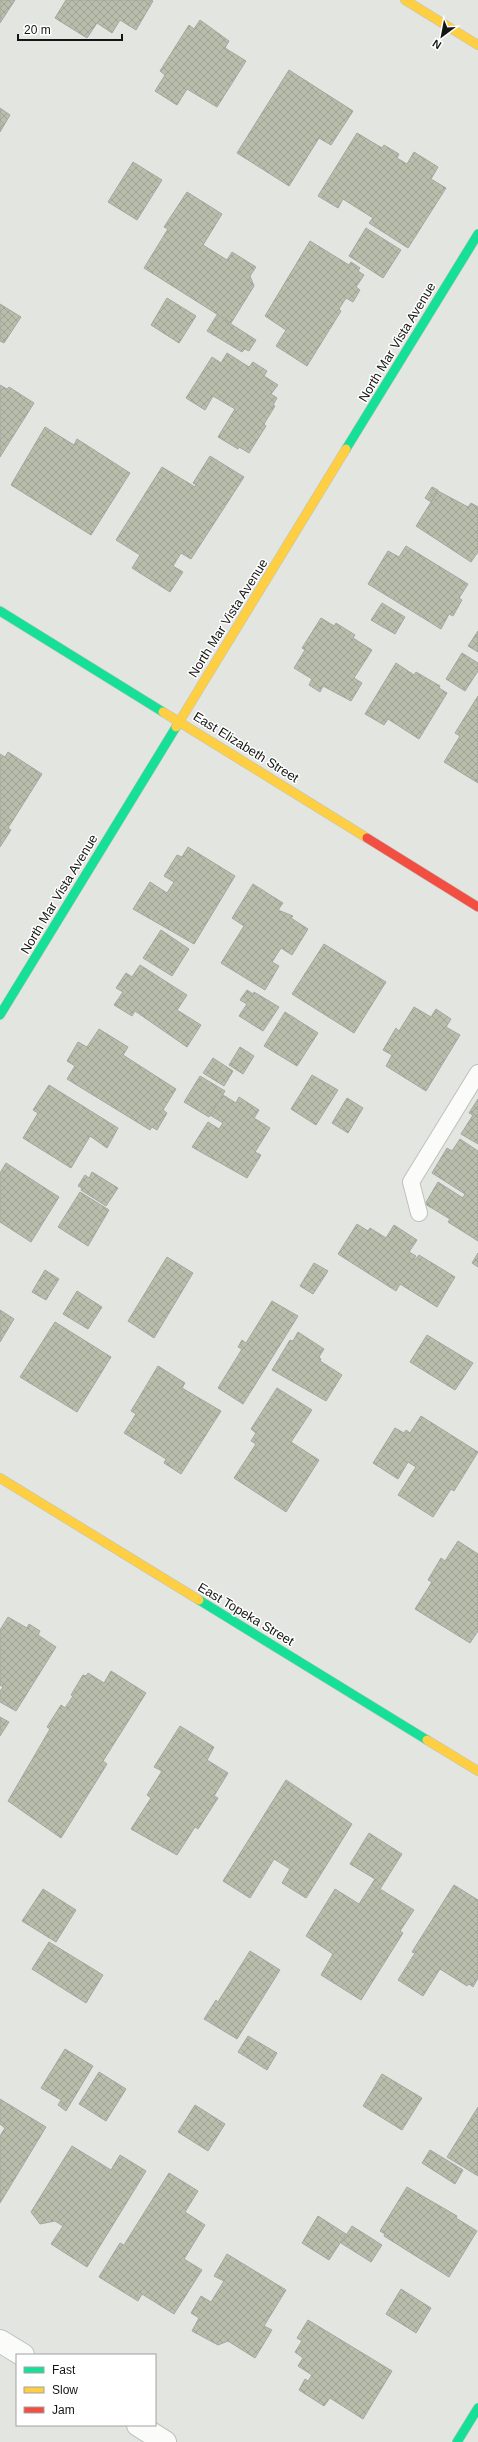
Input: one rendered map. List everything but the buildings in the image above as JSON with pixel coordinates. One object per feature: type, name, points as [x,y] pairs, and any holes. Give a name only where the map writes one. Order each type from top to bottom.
[{"type":"street","points":[[406,0],[478,45]]},
{"type":"street","name":"North Mar Vista Avenue","points":[[0,1015],[478,234]]},
{"type":"street","name":"East Elizabeth Street","points":[[0,611],[478,906]]},
{"type":"street","name":"East Topeka Street","points":[[0,1478],[478,1771]]},
{"type":"street","points":[[0,2341],[21,2354]]},
{"type":"street","points":[[458,2442],[478,2408]]},
{"type":"street","points":[[140,2426],[165,2442]]},
{"type":"lane","points":[[419,1213],[411,1182],[478,1073]]},
{"type":"traffic: fast","points":[[346,449],[478,234]]},
{"type":"traffic: fast","points":[[0,611],[163,712]]},
{"type":"traffic: fast","points":[[0,1015],[176,727]]},
{"type":"traffic: fast","points":[[199,1600],[427,1740]]},
{"type":"traffic: fast","points":[[457,2442],[478,2408]]},
{"type":"traffic: slow","points":[[405,0],[478,45]]},
{"type":"traffic: slow","points":[[176,727],[346,449]]},
{"type":"traffic: slow","points":[[163,712],[367,838]]},
{"type":"traffic: slow","points":[[0,1478],[199,1600]]},
{"type":"traffic: slow","points":[[427,1740],[478,1771]]},
{"type":"traffic: jam","points":[[367,838],[478,907]]}]
